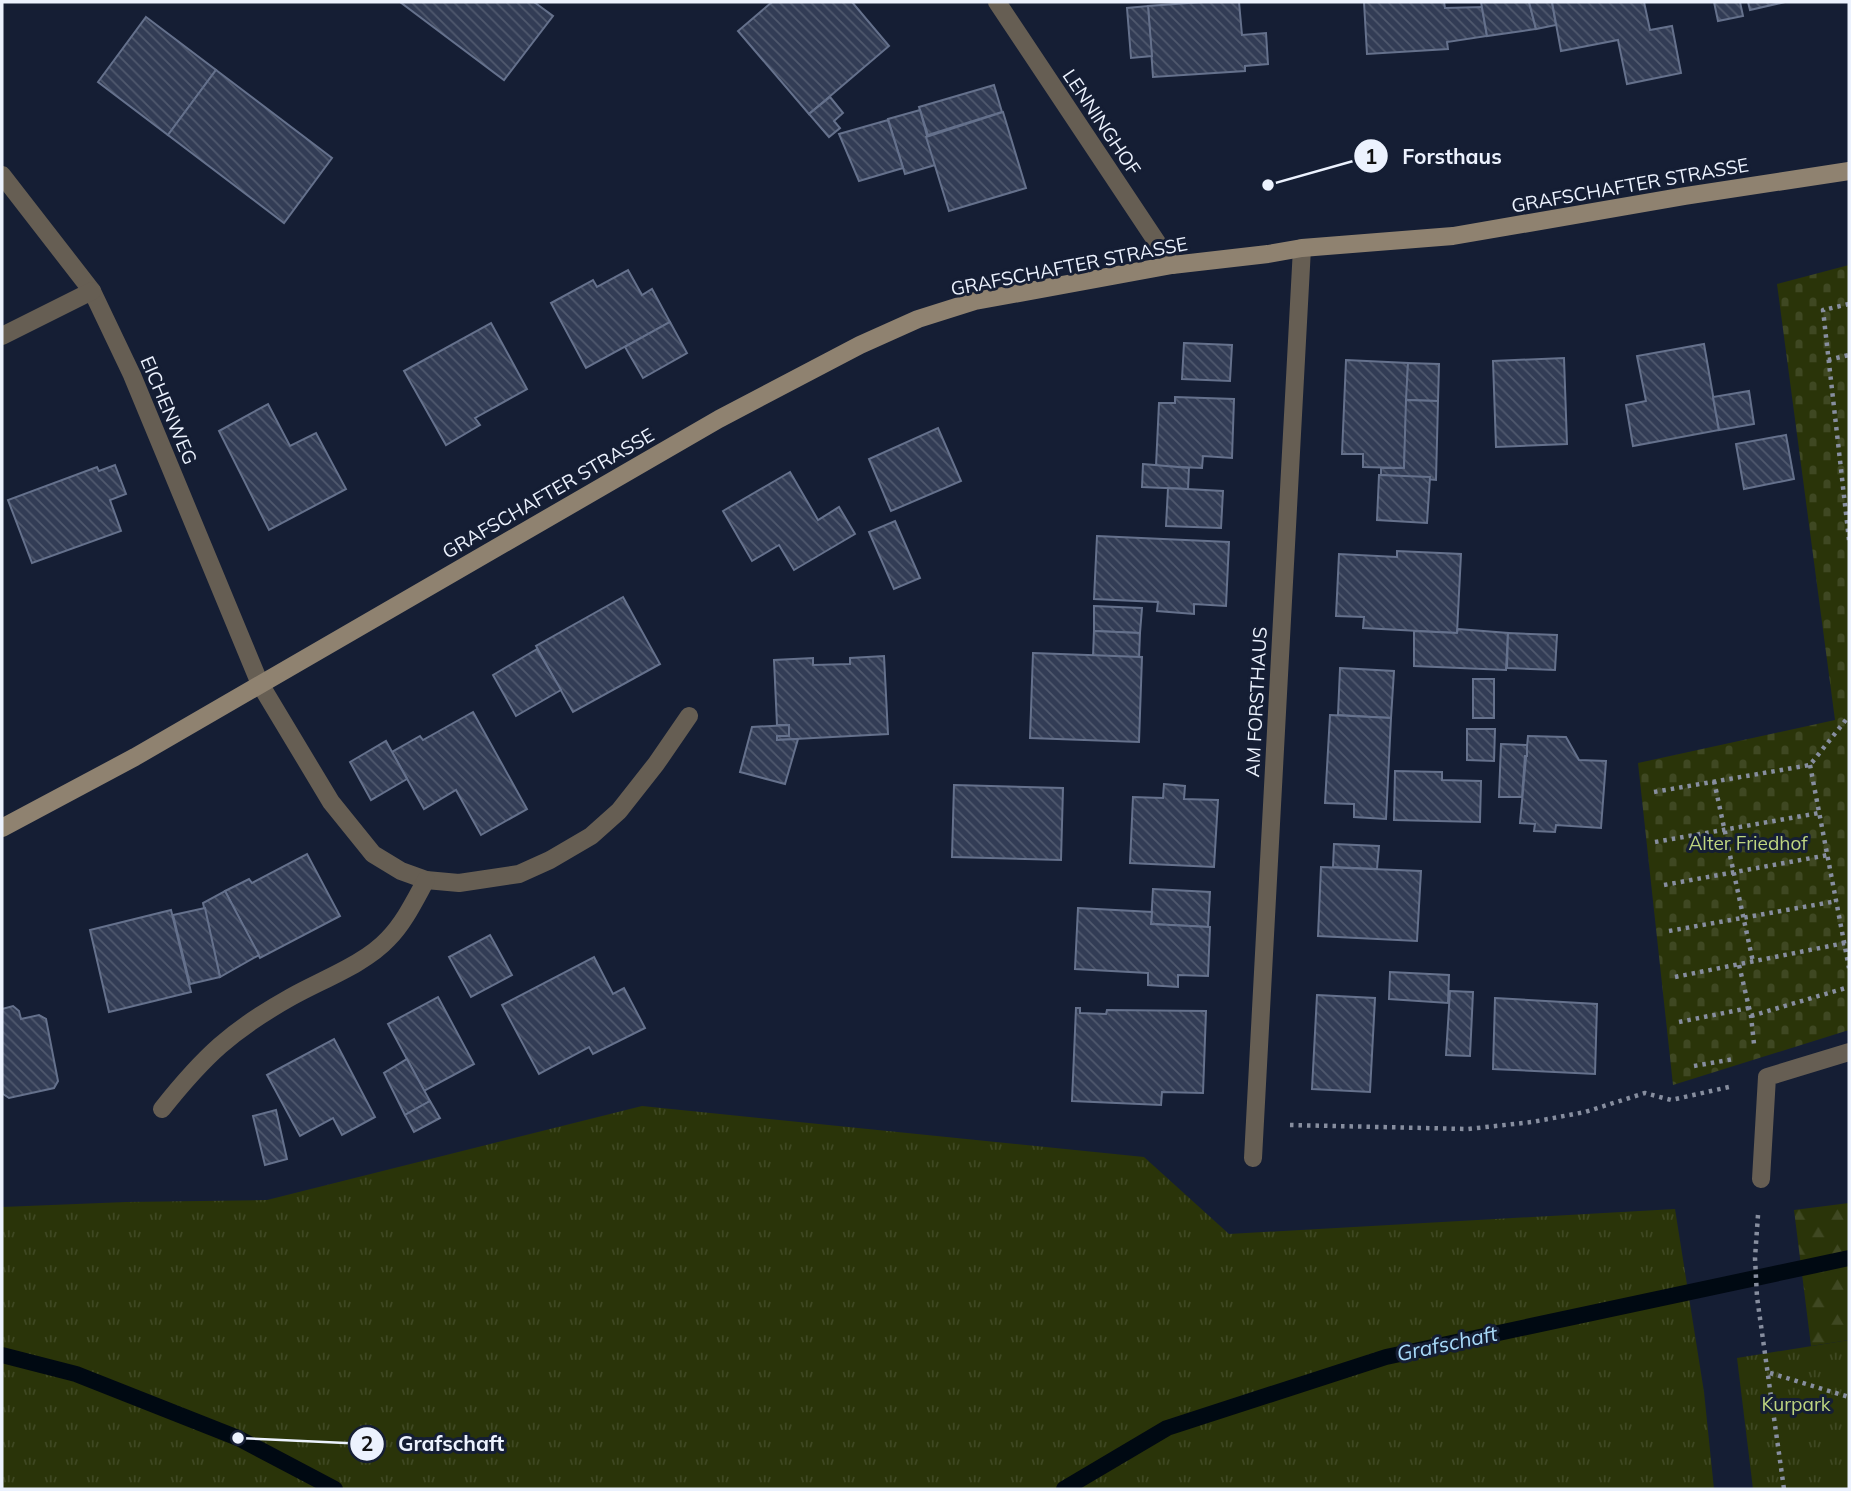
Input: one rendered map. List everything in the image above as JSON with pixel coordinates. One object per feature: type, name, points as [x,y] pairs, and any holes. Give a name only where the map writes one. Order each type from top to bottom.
[{"type":"street","name":"LENNINGHOF","points":[[997,2],[1172,265]]},
{"type":"street","name":"GRAFSCHAFTER STRASSE","points":[[2,828],[135,757],[719,419],[860,345],[918,319],[975,301],[1172,265],[1302,248],[1453,236],[1849,171]]},
{"type":"street","name":"EICHENWEG","points":[[2,175],[92,291],[132,375],[260,684]]},
{"type":"street","name":"AM FORSTHAUS","points":[[1253,1158],[1302,248]]},
{"type":"street","points":[[2,337],[92,291]]},
{"type":"street","points":[[260,684],[331,802],[373,854],[401,871],[426,880],[459,883],[519,874],[591,836],[619,811],[689,716]]},
{"type":"street","points":[[162,1109],[199,1064],[243,1025],[369,954],[388,940],[426,880]]},
{"type":"street","points":[[1761,1179],[1767,1077],[1849,1052]]},
{"type":"path","points":[[1849,304],[1824,310],[1849,540]]},
{"type":"path","points":[[1828,360],[1849,355]]},
{"type":"path","points":[[1654,792],[1810,765],[1849,716]]},
{"type":"path","points":[[1810,765],[1849,968]]},
{"type":"path","points":[[1714,782],[1753,962]]},
{"type":"path","points":[[1655,842],[1819,813]]},
{"type":"path","points":[[1664,885],[1828,855]]},
{"type":"path","points":[[1669,931],[1837,901]]},
{"type":"path","points":[[1675,976],[1845,943]]},
{"type":"path","points":[[1739,965],[1751,1017],[1754,1052]]},
{"type":"path","points":[[1751,1017],[1849,987]]},
{"type":"path","points":[[1679,1022],[1749,1008]]},
{"type":"path","points":[[1694,1066],[1735,1059]]},
{"type":"path","points":[[1254,1124],[1468,1129],[1532,1122],[1585,1112],[1645,1093],[1671,1100],[1678,1099],[1767,1077]]},
{"type":"path","points":[[1761,1179],[1755,1258],[1757,1297],[1784,1489]]},
{"type":"path","points":[[1769,1373],[1849,1397]]},
{"type":"green space","name":"Alter Friedhof","points":[[1849,265],[1849,1030],[1673,1085],[1638,763],[1835,720],[1777,284]]},
{"type":"green space","points":[[642,1106],[1144,1157],[1229,1234],[1675,1209],[1704,1392],[1714,1489],[2,1489],[2,1207],[267,1200]]},
{"type":"green space","points":[[1849,1203],[1849,1340],[1811,1346],[1794,1210]]},
{"type":"green space","name":"Kurpark","points":[[1849,1340],[1849,1489],[1753,1489],[1737,1358]]},
{"type":"building","points":[[400,2],[534,2],[553,16],[504,80]]},
{"type":"building","points":[[772,2],[852,2],[889,46],[809,114],[738,31]]},
{"type":"building","points":[[1239,2],[1242,35],[1266,33],[1268,64],[1245,66],[1245,71],[1153,77],[1148,6]]},
{"type":"building","points":[[1364,2],[1444,2],[1445,8],[1482,7],[1487,36],[1447,42],[1448,49],[1367,54]]},
{"type":"building","points":[[1481,2],[1529,2],[1536,29],[1487,36]]},
{"type":"building","points":[[1529,2],[1552,2],[1556,25],[1536,29]]},
{"type":"building","points":[[1552,2],[1644,2],[1650,30],[1672,26],[1681,73],[1627,84],[1618,40],[1561,51]]},
{"type":"building","points":[[1714,2],[1740,2],[1743,16],[1718,21]]},
{"type":"building","points":[[1748,2],[1785,2],[1750,10]]},
{"type":"building","points":[[1148,6],[1152,56],[1131,58],[1127,8]]},
{"type":"building","points":[[146,17],[216,70],[168,135],[98,82]]},
{"type":"building","points":[[216,70],[332,158],[284,223],[168,135]]},
{"type":"building","points":[[994,85],[1002,112],[928,135],[919,107]]},
{"type":"building","points":[[830,97],[843,113],[834,121],[840,128],[829,137],[809,114]]},
{"type":"building","points":[[920,110],[935,165],[905,174],[888,119]]},
{"type":"building","points":[[1003,112],[1026,188],[949,211],[926,137]]},
{"type":"building","points":[[888,120],[903,168],[859,181],[839,134]]},
{"type":"building","points":[[628,270],[642,295],[652,289],[670,322],[586,368],[551,303],[593,280],[597,287]]},
{"type":"building","points":[[670,322],[687,353],[643,378],[625,347]]},
{"type":"building","points":[[491,323],[527,389],[475,418],[480,425],[446,445],[404,371]]},
{"type":"building","points":[[1184,343],[1232,345],[1230,381],[1182,379]]},
{"type":"building","points":[[1704,344],[1719,430],[1633,446],[1626,405],[1646,401],[1637,356]]},
{"type":"building","points":[[1564,358],[1567,444],[1496,447],[1493,361]]},
{"type":"building","points":[[1346,360],[1408,363],[1404,468],[1363,467],[1363,454],[1342,454]]},
{"type":"building","points":[[1408,363],[1439,364],[1438,401],[1406,400]]},
{"type":"building","points":[[1749,391],[1754,424],[1719,430],[1713,397]]},
{"type":"building","points":[[1175,397],[1234,399],[1232,458],[1203,456],[1202,468],[1156,466],[1159,403],[1175,403]]},
{"type":"building","points":[[1406,400],[1438,401],[1436,480],[1381,475],[1381,468],[1404,468]]},
{"type":"building","points":[[268,404],[290,446],[316,433],[346,489],[269,530],[219,431]]},
{"type":"building","points":[[938,428],[961,481],[891,511],[869,459]]},
{"type":"building","points":[[1786,435],[1794,479],[1744,489],[1736,444]]},
{"type":"building","points":[[1143,464],[1189,468],[1188,489],[1142,487]]},
{"type":"building","points":[[115,465],[126,494],[110,500],[121,531],[32,563],[8,500],[97,467],[99,471]]},
{"type":"building","points":[[790,472],[818,520],[839,507],[855,534],[794,570],[779,545],[752,561],[723,511]]},
{"type":"building","points":[[1379,475],[1430,477],[1427,523],[1377,520]]},
{"type":"building","points":[[1168,488],[1223,491],[1221,528],[1166,526]]},
{"type":"building","points":[[895,521],[920,578],[894,589],[869,532]]},
{"type":"building","points":[[1097,536],[1229,542],[1226,606],[1194,604],[1194,614],[1157,611],[1158,602],[1094,599]]},
{"type":"building","points":[[1397,551],[1461,554],[1457,633],[1363,628],[1364,617],[1336,616],[1339,554],[1397,557]]},
{"type":"building","points":[[623,597],[660,664],[573,712],[536,646]]},
{"type":"building","points":[[1094,606],[1142,608],[1140,633],[1094,631]]},
{"type":"building","points":[[1458,629],[1508,633],[1506,670],[1414,666],[1414,631],[1457,633]]},
{"type":"building","points":[[1094,631],[1140,633],[1139,658],[1093,656]]},
{"type":"building","points":[[1508,633],[1557,635],[1555,670],[1507,668]]},
{"type":"building","points":[[537,649],[561,690],[516,716],[493,675]]},
{"type":"building","points":[[1033,653],[1142,657],[1139,742],[1030,738]]},
{"type":"building","points":[[884,656],[888,734],[777,740],[777,736],[789,736],[789,725],[777,725],[774,660],[813,658],[813,665],[850,664],[850,658]]},
{"type":"building","points":[[1340,668],[1394,671],[1391,718],[1338,715]]},
{"type":"building","points":[[1473,679],[1494,679],[1494,718],[1473,718]]},
{"type":"building","points":[[473,712],[527,809],[481,835],[456,790],[424,809],[392,752],[420,736],[423,740]]},
{"type":"building","points":[[1330,715],[1391,718],[1386,819],[1354,817],[1354,804],[1325,803]]},
{"type":"building","points":[[789,725],[789,736],[777,736],[777,740],[798,739],[785,784],[740,772],[752,727]]},
{"type":"building","points":[[1467,729],[1495,729],[1494,761],[1467,760]]},
{"type":"building","points":[[1528,736],[1566,737],[1579,760],[1606,761],[1601,828],[1556,825],[1555,832],[1534,831],[1535,824],[1520,823]]},
{"type":"building","points":[[386,741],[407,779],[371,800],[350,762]]},
{"type":"building","points":[[1501,744],[1527,745],[1522,797],[1499,797]]},
{"type":"building","points":[[1395,771],[1442,772],[1442,780],[1481,781],[1480,822],[1394,820]]},
{"type":"building","points":[[1164,784],[1185,786],[1184,799],[1218,800],[1214,867],[1130,863],[1133,797],[1163,798]]},
{"type":"building","points":[[954,785],[1063,788],[1061,860],[952,857]]},
{"type":"building","points":[[1334,844],[1379,846],[1377,869],[1333,867]]},
{"type":"building","points":[[307,854],[340,916],[260,958],[225,891],[249,879],[252,883]]},
{"type":"building","points":[[1321,867],[1421,871],[1417,941],[1318,936]]},
{"type":"building","points":[[1153,889],[1210,892],[1208,927],[1151,924]]},
{"type":"building","points":[[225,891],[259,955],[220,977],[203,903]]},
{"type":"building","points":[[205,908],[220,977],[190,984],[173,915]]},
{"type":"building","points":[[1078,908],[1152,912],[1151,924],[1210,927],[1208,976],[1178,975],[1178,987],[1148,985],[1148,973],[1075,969]]},
{"type":"building","points":[[171,910],[191,992],[109,1012],[90,930]]},
{"type":"building","points":[[490,935],[512,975],[471,997],[449,957]]},
{"type":"building","points":[[594,957],[613,994],[624,988],[645,1028],[593,1054],[589,1047],[539,1074],[502,1005]]},
{"type":"building","points":[[1390,972],[1449,975],[1448,1003],[1389,999]]},
{"type":"building","points":[[1450,991],[1473,992],[1470,1056],[1446,1055]]},
{"type":"building","points":[[1317,995],[1375,998],[1370,1092],[1312,1089]]},
{"type":"building","points":[[438,997],[474,1064],[424,1091],[388,1024]]},
{"type":"building","points":[[1495,998],[1597,1004],[1595,1074],[1493,1069]]},
{"type":"building","points":[[13,1006],[19,1011],[21,1019],[39,1015],[46,1019],[58,1081],[54,1088],[9,1098],[2,1090],[2,1009]]},
{"type":"building","points":[[1076,1008],[1080,1008],[1080,1013],[1106,1014],[1107,1010],[1206,1011],[1203,1093],[1162,1092],[1161,1105],[1072,1101]]},
{"type":"building","points":[[334,1039],[375,1117],[342,1135],[333,1118],[300,1136],[267,1075]]},
{"type":"building","points":[[407,1059],[430,1101],[405,1115],[384,1073]]},
{"type":"building","points":[[430,1101],[440,1118],[414,1132],[405,1115]]},
{"type":"building","points":[[276,1110],[287,1159],[265,1165],[253,1116]]},
{"type":"waterway","name":"Grafschaft","points":[[1064,1489],[1167,1428],[1386,1357],[1849,1258]]},
{"type":"waterway","name":"Grafschaft","points":[[2,1355],[76,1374],[238,1438],[335,1489]]},
{"type":"place","name":"Forsthaus","points":[[1268,185]]},
{"type":"place","name":"Grafschaft","points":[[238,1438]]}]
